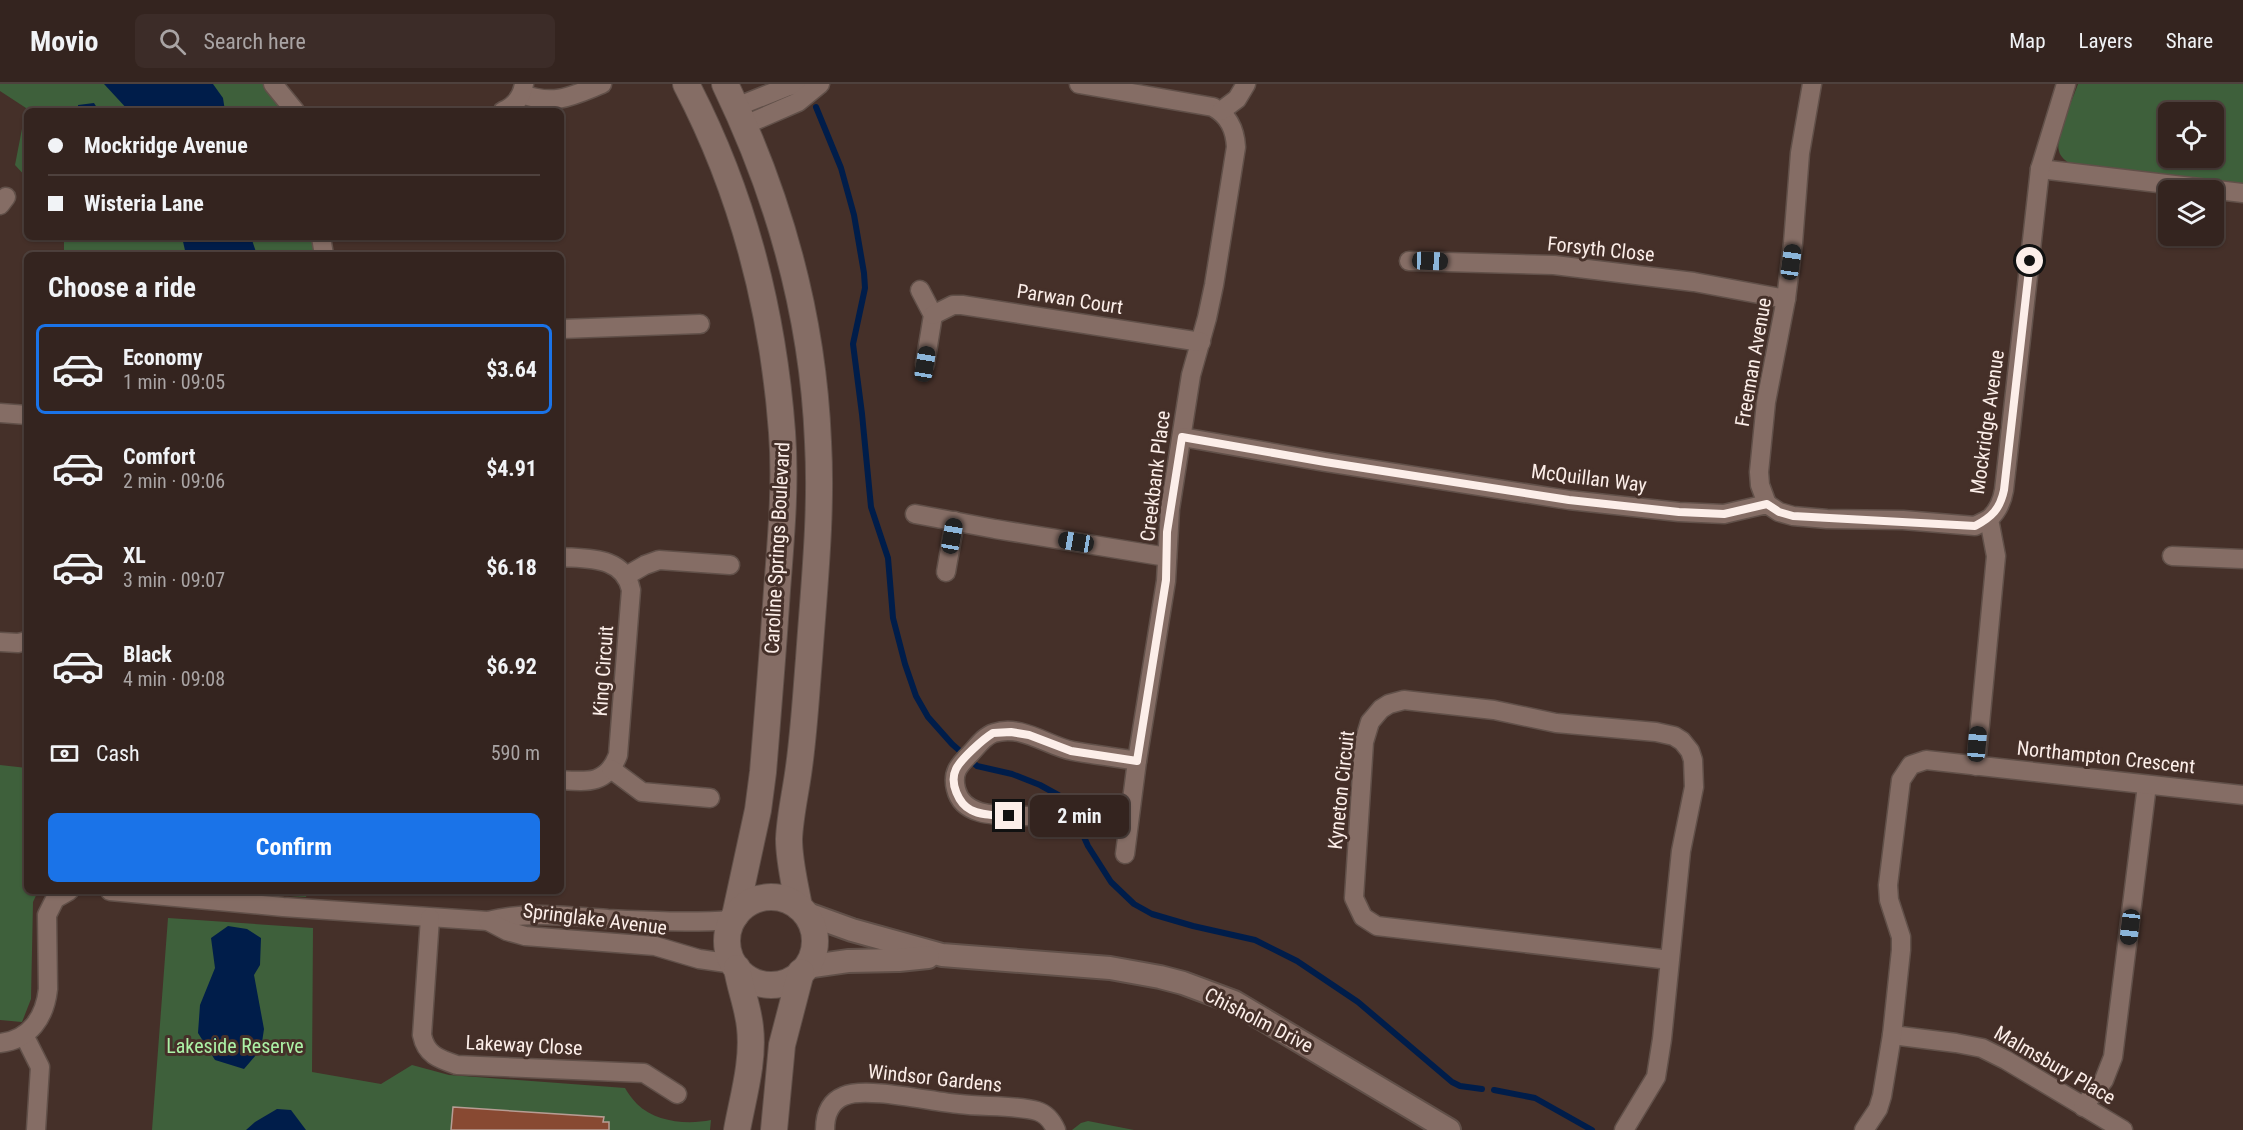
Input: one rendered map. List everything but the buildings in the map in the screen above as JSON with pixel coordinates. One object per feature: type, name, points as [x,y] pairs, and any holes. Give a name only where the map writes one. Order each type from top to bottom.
[{"type":"main road","name":"Caroline Springs Boulevard","points":[[686,84],[709,133],[739,209],[754,262],[771,340],[782,433],[782,526],[763,772],[756,819],[734,918]]},
{"type":"main road","name":"Caroline Springs Boulevard","points":[[736,105],[770,190],[795,275],[804,320],[818,430],[818,524],[803,737],[789,839],[790,862],[802,910]]},
{"type":"main road","points":[[709,133],[736,105]]},
{"type":"main road","points":[[737,1130],[751,1043],[747,1008],[740,990],[736,966],[729,954],[728,931],[734,918],[743,907],[765,897],[777,897],[802,910],[812,926],[815,940],[813,954],[804,970],[782,1045],[774,1130]]},
{"type":"main road","points":[[736,966],[756,982],[768,984],[791,979],[804,970]]},
{"type":"street","points":[[273,84],[293,107]]},
{"type":"street","points":[[283,84],[293,107]]},
{"type":"street","points":[[508,108],[514,104],[523,89],[535,98],[556,100],[602,84]]},
{"type":"street","points":[[736,105],[801,84]]},
{"type":"street","points":[[736,105],[798,102],[820,84]]},
{"type":"street","points":[[1079,84],[1201,104],[1221,111],[1237,99],[1246,84]]},
{"type":"street","name":"Freeman Avenue","points":[[1767,504],[1762,493],[1759,472],[1766,402],[1786,299],[1794,243],[1800,153],[1811,84]]},
{"type":"street","name":"Mockridge Avenue","points":[[1976,766],[1996,556],[1989,519],[2002,502],[2004,490],[2040,169],[2066,84]]},
{"type":"street","name":"Creekbank Place","points":[[1125,854],[1137,761],[1166,580],[1167,532],[1191,375],[1214,285],[1236,147],[1232,126],[1221,111]]},
{"type":"street","points":[[2040,169],[2243,193]]},
{"type":"street","name":"Forsyth Close","points":[[1409,261],[1554,265],[1694,282],[1786,299]]},
{"type":"street","points":[[920,290],[933,315],[925,364]]},
{"type":"street","name":"Parwan Court","points":[[933,315],[953,306],[962,306],[1201,342]]},
{"type":"street","points":[[564,329],[700,324]]},
{"type":"street","points":[[0,412],[24,415]]},
{"type":"street","name":"McQuillan Way","points":[[1182,437],[1569,500],[1679,512],[1724,514],[1767,504]]},
{"type":"street","points":[[1767,504],[1779,512],[1793,516],[1816,518],[1975,526],[1989,519]]},
{"type":"street","points":[[915,514],[1167,556]]},
{"type":"street","points":[[946,572],[955,521]]},
{"type":"street","points":[[2172,556],[2243,559]]},
{"type":"street","points":[[564,557],[603,561],[617,567],[626,576],[659,560],[730,565]]},
{"type":"street","name":"King Circuit","points":[[611,769],[620,749],[631,590],[626,576]]},
{"type":"street","points":[[0,642],[24,642]]},
{"type":"street","name":"Kyneton Circuit","points":[[1623,1130],[1658,1072],[1670,960],[1681,851],[1694,775],[1690,751],[1682,741],[1674,736],[1656,732],[1556,723],[1494,710],[1410,700],[1389,704],[1373,717],[1364,741],[1354,898],[1363,917],[1377,926],[1670,960]]},
{"type":"street","points":[[1027,816],[991,815],[971,810],[957,796],[953,779],[956,769],[986,737],[993,733],[1011,732],[1029,735],[1071,751],[1137,761]]},
{"type":"street","name":"Northampton Crescent","points":[[1864,1130],[1878,1109],[1882,1096],[1892,1035],[1901,942],[1888,893],[1901,780],[1907,769],[1917,761],[1926,760],[2243,795]]},
{"type":"street","points":[[564,780],[589,781],[602,777],[611,769],[642,792],[710,798]]},
{"type":"street","points":[[2084,1107],[2104,1080],[2113,1057],[2147,784]]},
{"type":"street","points":[[0,1043],[10,1042],[24,1035],[39,1020],[47,1001],[47,915],[55,899],[64,894]]},
{"type":"street","name":"Springlake Avenue","points":[[146,894],[488,921],[516,916],[565,916],[682,923],[734,918]]},
{"type":"street","name":"Chisholm Drive","points":[[802,910],[852,930],[942,955]]},
{"type":"street","name":"Lakeway Close","points":[[430,918],[422,1035],[425,1045],[435,1058],[457,1065],[644,1074],[677,1094]]},
{"type":"street","name":"Springlake Avenue","points":[[488,921],[507,931],[525,936],[655,946],[699,959],[736,966]]},
{"type":"street","name":"Chisholm Drive","points":[[804,970],[848,961],[899,960],[942,955],[1110,968],[1160,977],[1234,1002],[1449,1130]]},
{"type":"street","points":[[24,1035],[40,1067],[36,1130]]},
{"type":"street","name":"Malmsbury Place","points":[[1892,1035],[1982,1048],[2123,1130]]},
{"type":"street","name":"Windsor Gardens","points":[[825,1130],[827,1113],[834,1102],[847,1094],[865,1093],[1031,1110],[1046,1115],[1056,1130]]},
{"type":"green space","points":[[0,84],[267,84],[282,108],[26,108],[0,91]]},
{"type":"green space","points":[[2078,84],[2243,84],[2243,184],[2224,182],[2224,180],[2072,165],[2059,151],[2058,144]]},
{"type":"green space","points":[[24,118],[24,175],[15,165]]},
{"type":"green space","points":[[64,240],[312,240],[314,252],[64,252]]},
{"type":"green space","points":[[0,765],[24,768],[24,894],[37,894],[33,902],[31,999],[22,1022],[0,1020]]},
{"type":"green space","points":[[254,894],[306,894],[306,897]]},
{"type":"green space","name":"Lakeside Reserve","points":[[168,918],[313,928],[312,1072],[381,1084],[412,1065],[449,1075],[625,1088],[637,1104],[653,1115],[682,1122],[711,1120],[710,1130],[152,1130]]},
{"type":"green space","points":[[1088,1121],[1134,1130],[1072,1130]]},
{"type":"water","points":[[104,84],[213,84],[223,98],[225,108],[126,108]]},
{"type":"water","points":[[94,103],[97,108],[78,108],[78,105]]},
{"type":"water","points":[[183,240],[252,240],[256,252],[185,252]]},
{"type":"water","points":[[228,926],[247,929],[261,938],[260,965],[254,975],[264,1029],[261,1049],[244,1069],[215,1060],[198,1033],[200,1005],[215,968],[211,938]]},
{"type":"water","points":[[277,1109],[291,1110],[306,1130],[246,1130],[255,1122]]},
{"type":"waterway","points":[[816,107],[841,168],[854,215],[864,273],[865,288],[853,344],[871,507],[888,558],[893,618],[905,664],[916,696],[928,717],[952,744],[977,766],[1012,774],[1060,796],[1071,808],[1088,846],[1111,882],[1134,904],[1152,914],[1255,940],[1297,961],[1358,1002],[1452,1082],[1460,1086],[1482,1089]]},
{"type":"waterway","points":[[1494,1090],[1535,1098],[1592,1130]]},
{"type":"route","points":[[1009,816],[991,815],[971,810],[957,796],[953,779],[956,769],[986,737],[993,733],[1011,732],[1029,735],[1071,751],[1137,761],[1166,580],[1167,532],[1182,437],[1569,500],[1679,512],[1724,514],[1767,504],[1779,512],[1793,516],[1903,520],[1975,526],[1995,514],[2002,502],[2030,261]]}]
